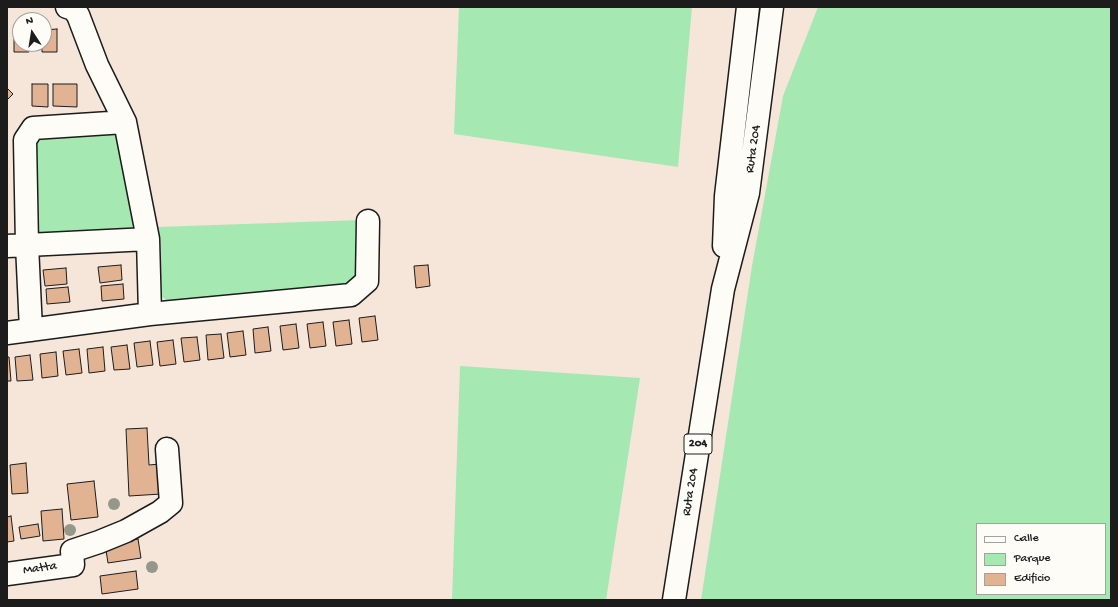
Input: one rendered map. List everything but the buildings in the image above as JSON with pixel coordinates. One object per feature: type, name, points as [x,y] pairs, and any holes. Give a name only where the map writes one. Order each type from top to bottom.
[{"type":"street","points":[[67,7],[74,9],[78,15],[97,65],[125,122],[148,239],[150,314]]},
{"type":"street","name":"Ruta 204","points":[[723,289],[726,196],[748,7]]},
{"type":"street","name":"Ruta 204","points":[[674,600],[723,289],[748,193],[772,7]]},
{"type":"street","points":[[31,330],[17,245],[25,140],[32,128],[125,122]]},
{"type":"street","points":[[7,333],[150,314],[350,295],[367,281],[368,221]]},
{"type":"street","points":[[17,245],[148,239]]},
{"type":"street","name":"Matta","points":[[7,574],[73,565],[72,551],[126,531],[160,512],[171,503],[167,449]]},
{"type":"green space","points":[[459,7],[692,7],[678,167],[454,134]]},
{"type":"green space","points":[[818,7],[1111,7],[1111,600],[701,600],[752,266],[783,96]]},
{"type":"green space","points":[[115,128],[136,218],[132,228],[126,232],[37,235],[33,134]]},
{"type":"green space","points":[[360,220],[359,274],[349,285],[173,305],[158,294],[157,227]]},
{"type":"green space","points":[[460,366],[640,378],[606,600],[452,600]]}]
